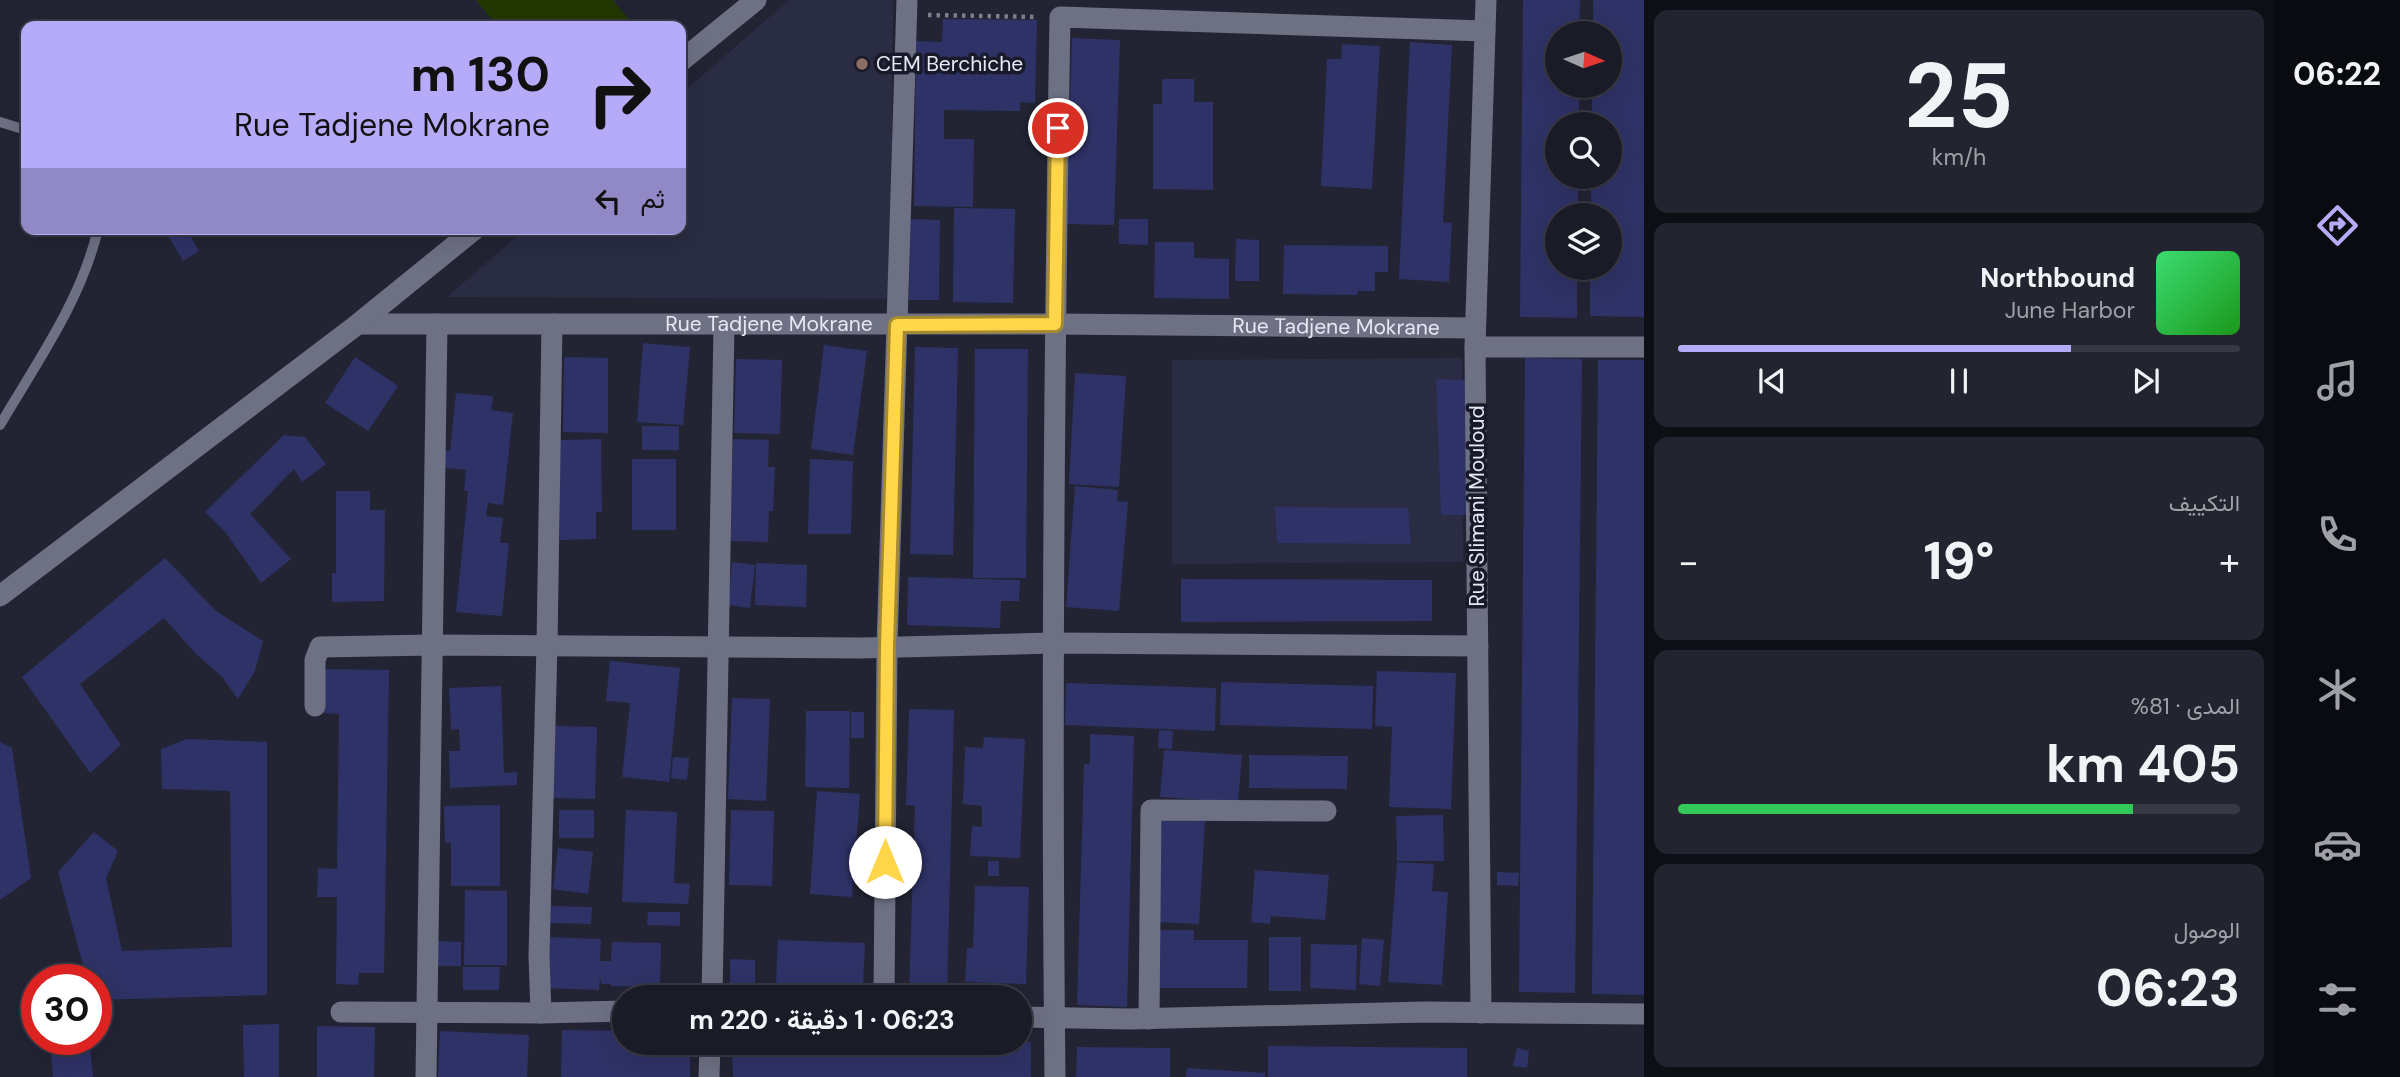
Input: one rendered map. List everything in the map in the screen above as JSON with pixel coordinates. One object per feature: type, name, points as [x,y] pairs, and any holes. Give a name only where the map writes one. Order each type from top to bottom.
[{"type":"street","points":[[686,57],[756,0]]},
{"type":"street","name":"Rue Slimani Mouloud","points":[[1481,1013],[1475,337],[1486,0]]},
{"type":"street","points":[[884,985],[887,646],[907,7]]},
{"type":"street","points":[[1055,1077],[1053,643],[1060,17],[1485,31]]},
{"type":"street","points":[[0,596],[358,324],[468,235]]},
{"type":"street","name":"Rue Tadjene Mokrane","points":[[358,324],[1055,324],[1475,337],[1644,347]]},
{"type":"street","points":[[426,1077],[437,324]]},
{"type":"street","points":[[541,1013],[539,956],[552,324]]},
{"type":"street","points":[[712,985],[724,325]]},
{"type":"street","points":[[315,706],[315,660],[320,647],[432,645],[862,648],[1053,643],[1478,646]]},
{"type":"street","points":[[1149,1019],[1151,810],[1326,811]]},
{"type":"street","points":[[341,1012],[612,1011]]},
{"type":"street","points":[[1032,1018],[1644,1014]]},
{"type":"street","points":[[709,1077],[710,1055]]},
{"type":"lane","points":[[0,122],[21,128]]},
{"type":"lane","points":[[0,425],[70,306],[93,253],[97,235]]},
{"type":"path","points":[[907,7],[1060,17]]},
{"type":"shaded area","points":[[789,0],[893,0],[891,299],[447,297],[518,235],[686,235],[686,90]]},
{"type":"shaded area","points":[[1462,358],[1463,562],[1172,564],[1172,360]]},
{"type":"green space","points":[[476,0],[613,0],[630,21],[493,21]]},
{"type":"building","points":[[1523,0],[1580,0],[1579,21],[1545,21],[1545,98],[1579,98],[1579,112],[1545,112],[1545,189],[1578,189],[1578,203],[1545,203],[1545,280],[1577,280],[1577,318],[1520,317]]},
{"type":"building","points":[[1593,0],[1644,0],[1644,317],[1590,316],[1590,280],[1622,280],[1622,203],[1591,203],[1591,189],[1622,189],[1622,112],[1592,112],[1592,98],[1622,98],[1622,21],[1593,21]]},
{"type":"building","points":[[943,19],[1037,20],[1035,103],[1020,102],[1020,111],[944,110],[944,139],[974,139],[973,207],[914,206],[916,41],[942,42]]},
{"type":"building","points":[[1072,38],[1120,40],[1114,225],[1066,224]]},
{"type":"building","points":[[1410,42],[1452,45],[1443,222],[1452,223],[1449,282],[1399,279]]},
{"type":"building","points":[[1342,44],[1380,46],[1372,189],[1321,186],[1327,59],[1341,59]]},
{"type":"building","points":[[1162,79],[1194,79],[1194,102],[1213,102],[1213,190],[1153,189],[1153,104],[1162,104]]},
{"type":"building","points":[[954,208],[1015,209],[1013,303],[953,302]]},
{"type":"building","points":[[910,219],[940,220],[939,300],[909,300]]},
{"type":"building","points":[[1119,219],[1148,219],[1148,245],[1119,244]]},
{"type":"building","points":[[168,235],[190,235],[199,251],[183,261]]},
{"type":"building","points":[[1236,239],[1259,240],[1259,281],[1235,281]]},
{"type":"building","points":[[1155,242],[1194,242],[1194,258],[1229,259],[1229,299],[1154,298]]},
{"type":"building","points":[[1284,245],[1388,246],[1388,272],[1375,272],[1375,291],[1358,291],[1357,295],[1283,294]]},
{"type":"building","points":[[643,343],[690,347],[683,425],[637,422]]},
{"type":"building","points":[[824,345],[867,351],[853,455],[811,449]]},
{"type":"building","points":[[915,347],[958,348],[953,555],[910,554]]},
{"type":"building","points":[[975,349],[1028,349],[1026,578],[973,578]]},
{"type":"building","points":[[355,357],[398,386],[368,431],[325,403]]},
{"type":"building","points":[[564,357],[608,358],[608,433],[563,432]]},
{"type":"building","points":[[1525,358],[1582,359],[1575,993],[1519,992]]},
{"type":"building","points":[[736,359],[782,360],[780,434],[734,433]]},
{"type":"building","points":[[1598,360],[1644,360],[1644,995],[1592,994]]},
{"type":"building","points":[[1075,373],[1126,376],[1119,487],[1069,484]]},
{"type":"building","points":[[1436,379],[1470,380],[1475,515],[1441,515]]},
{"type":"building","points":[[456,393],[493,396],[491,410],[513,413],[503,505],[488,503],[486,516],[503,518],[500,543],[509,543],[502,616],[456,612],[468,491],[464,491],[466,470],[439,467],[441,450],[450,451]]},
{"type":"building","points":[[642,426],[679,426],[679,450],[642,450]]},
{"type":"building","points":[[284,435],[305,437],[326,464],[302,482],[294,469],[250,514],[291,559],[261,583],[226,533],[205,512]]},
{"type":"building","points":[[601,439],[602,512],[596,512],[596,539],[560,540],[559,440]]},
{"type":"building","points":[[733,439],[769,440],[768,467],[775,467],[768,542],[730,541]]},
{"type":"building","points":[[632,459],[676,459],[676,530],[632,530]]},
{"type":"building","points":[[810,459],[853,461],[851,534],[808,534]]},
{"type":"building","points":[[1075,486],[1118,490],[1117,501],[1128,502],[1119,611],[1066,607]]},
{"type":"building","points":[[336,491],[370,491],[370,510],[385,510],[384,601],[332,602],[332,573],[336,573]]},
{"type":"building","points":[[1275,507],[1408,508],[1411,544],[1277,543]]},
{"type":"building","points":[[165,558],[216,611],[263,641],[255,671],[238,699],[222,677],[196,654],[164,618],[80,684],[121,745],[90,773],[22,677]]},
{"type":"building","points":[[732,562],[755,565],[750,608],[728,605]]},
{"type":"building","points":[[756,563],[807,565],[806,607],[755,605]]},
{"type":"building","points":[[908,577],[1020,580],[1019,601],[1001,601],[1000,628],[907,625]]},
{"type":"building","points":[[1181,579],[1432,580],[1432,621],[1181,622]]},
{"type":"building","points":[[610,661],[680,668],[669,782],[622,777],[630,703],[606,701]]},
{"type":"building","points":[[320,669],[389,670],[384,973],[359,973],[358,985],[336,984],[337,897],[317,897],[318,868],[337,869],[339,714],[320,713]]},
{"type":"building","points":[[1377,671],[1456,673],[1451,809],[1389,807],[1392,727],[1375,726]]},
{"type":"building","points":[[1221,682],[1373,686],[1372,729],[1220,725]]},
{"type":"building","points":[[1066,683],[1216,688],[1215,731],[1065,725]]},
{"type":"building","points":[[501,686],[504,773],[517,772],[517,785],[450,788],[449,751],[460,751],[459,729],[451,730],[449,688]]},
{"type":"building","points":[[732,698],[770,699],[766,801],[728,799]]},
{"type":"building","points":[[909,709],[954,710],[947,985],[909,985],[915,806],[906,805]]},
{"type":"building","points":[[806,711],[850,711],[849,788],[805,787]]},
{"type":"building","points":[[851,712],[864,712],[864,738],[851,738]]},
{"type":"building","points":[[555,726],[597,727],[595,799],[552,798]]},
{"type":"building","points":[[1159,730],[1173,731],[1172,749],[1158,748]]},
{"type":"building","points":[[1090,734],[1134,736],[1127,1007],[1077,1005],[1084,764],[1090,764]]},
{"type":"building","points":[[984,737],[1025,739],[1020,858],[970,856],[972,826],[982,827],[982,806],[963,804],[965,747],[983,748]]},
{"type":"building","points":[[187,739],[267,742],[267,995],[112,1000],[112,964],[83,964],[58,872],[94,832],[118,851],[106,878],[122,951],[232,947],[230,791],[162,789],[161,749]]},
{"type":"building","points":[[0,742],[12,748],[31,878],[0,900]]},
{"type":"building","points":[[1164,750],[1242,755],[1238,802],[1160,797]]},
{"type":"building","points":[[1249,755],[1348,756],[1347,789],[1249,788]]},
{"type":"building","points":[[673,757],[689,758],[687,780],[671,778]]},
{"type":"building","points":[[817,791],[860,794],[852,897],[810,894]]},
{"type":"building","points":[[500,805],[500,886],[451,886],[451,843],[445,843],[444,806]]},
{"type":"building","points":[[559,810],[594,810],[594,838],[559,838]]},
{"type":"building","points":[[626,810],[677,812],[674,883],[690,884],[688,904],[622,902]]},
{"type":"building","points":[[731,810],[774,811],[772,886],[729,885]]},
{"type":"building","points":[[1443,815],[1444,861],[1397,861],[1396,816]]},
{"type":"building","points":[[1161,816],[1205,819],[1199,924],[1155,922]]},
{"type":"building","points":[[558,848],[593,852],[588,894],[553,889]]},
{"type":"building","points":[[988,861],[999,861],[999,876],[988,876]]},
{"type":"building","points":[[1397,862],[1434,864],[1432,891],[1448,892],[1442,985],[1388,982]]},
{"type":"building","points":[[1255,870],[1329,875],[1325,920],[1271,916],[1270,924],[1251,922]]},
{"type":"building","points":[[1497,872],[1519,873],[1518,886],[1497,885]]},
{"type":"building","points":[[975,886],[1029,887],[1026,984],[965,982],[967,948],[973,948]]},
{"type":"building","points":[[465,890],[507,891],[507,965],[464,965]]},
{"type":"building","points":[[551,906],[592,907],[591,924],[550,923]]},
{"type":"building","points":[[648,912],[680,912],[680,926],[647,925]]},
{"type":"building","points":[[1155,930],[1194,930],[1194,940],[1248,940],[1247,988],[1155,988]]},
{"type":"building","points":[[546,937],[601,939],[600,961],[611,961],[612,942],[661,943],[660,985],[611,986],[601,984],[600,976],[599,990],[545,988]]},
{"type":"building","points":[[1269,937],[1301,937],[1301,991],[1269,991]]},
{"type":"building","points":[[1362,938],[1384,940],[1380,986],[1359,984]]},
{"type":"building","points":[[778,940],[865,943],[863,985],[776,984]]},
{"type":"building","points":[[437,941],[461,942],[461,966],[437,966]]},
{"type":"building","points":[[1311,944],[1357,945],[1356,990],[1310,988]]},
{"type":"building","points":[[730,959],[755,960],[755,984],[730,983]]},
{"type":"building","points":[[463,967],[500,967],[499,990],[463,990]]},
{"type":"building","points":[[279,1024],[279,1077],[244,1077],[243,1025]]},
{"type":"building","points":[[317,1026],[375,1027],[374,1077],[317,1077]]},
{"type":"building","points":[[562,1030],[612,1031],[612,1055],[690,1057],[690,1077],[561,1077]]},
{"type":"building","points":[[440,1031],[529,1035],[527,1077],[438,1077]]},
{"type":"building","points":[[1268,1046],[1467,1048],[1467,1077],[1268,1077]]},
{"type":"building","points":[[1077,1047],[1170,1048],[1170,1077],[1076,1077]]},
{"type":"building","points":[[1517,1048],[1529,1051],[1527,1068],[1513,1066]]},
{"type":"building","points":[[51,1055],[91,1055],[93,1077],[53,1077]]},
{"type":"building","points":[[732,1055],[1031,1055],[1031,1077],[733,1077]]},
{"type":"building","points":[[1187,1068],[1265,1073],[1265,1077],[1186,1077]]},
{"type":"place","name":"CEM Berchiche","points":[[862,64]]},
{"type":"route","points":[[885,862],[887,646],[897,325],[1055,324],[1058,128]]}]
